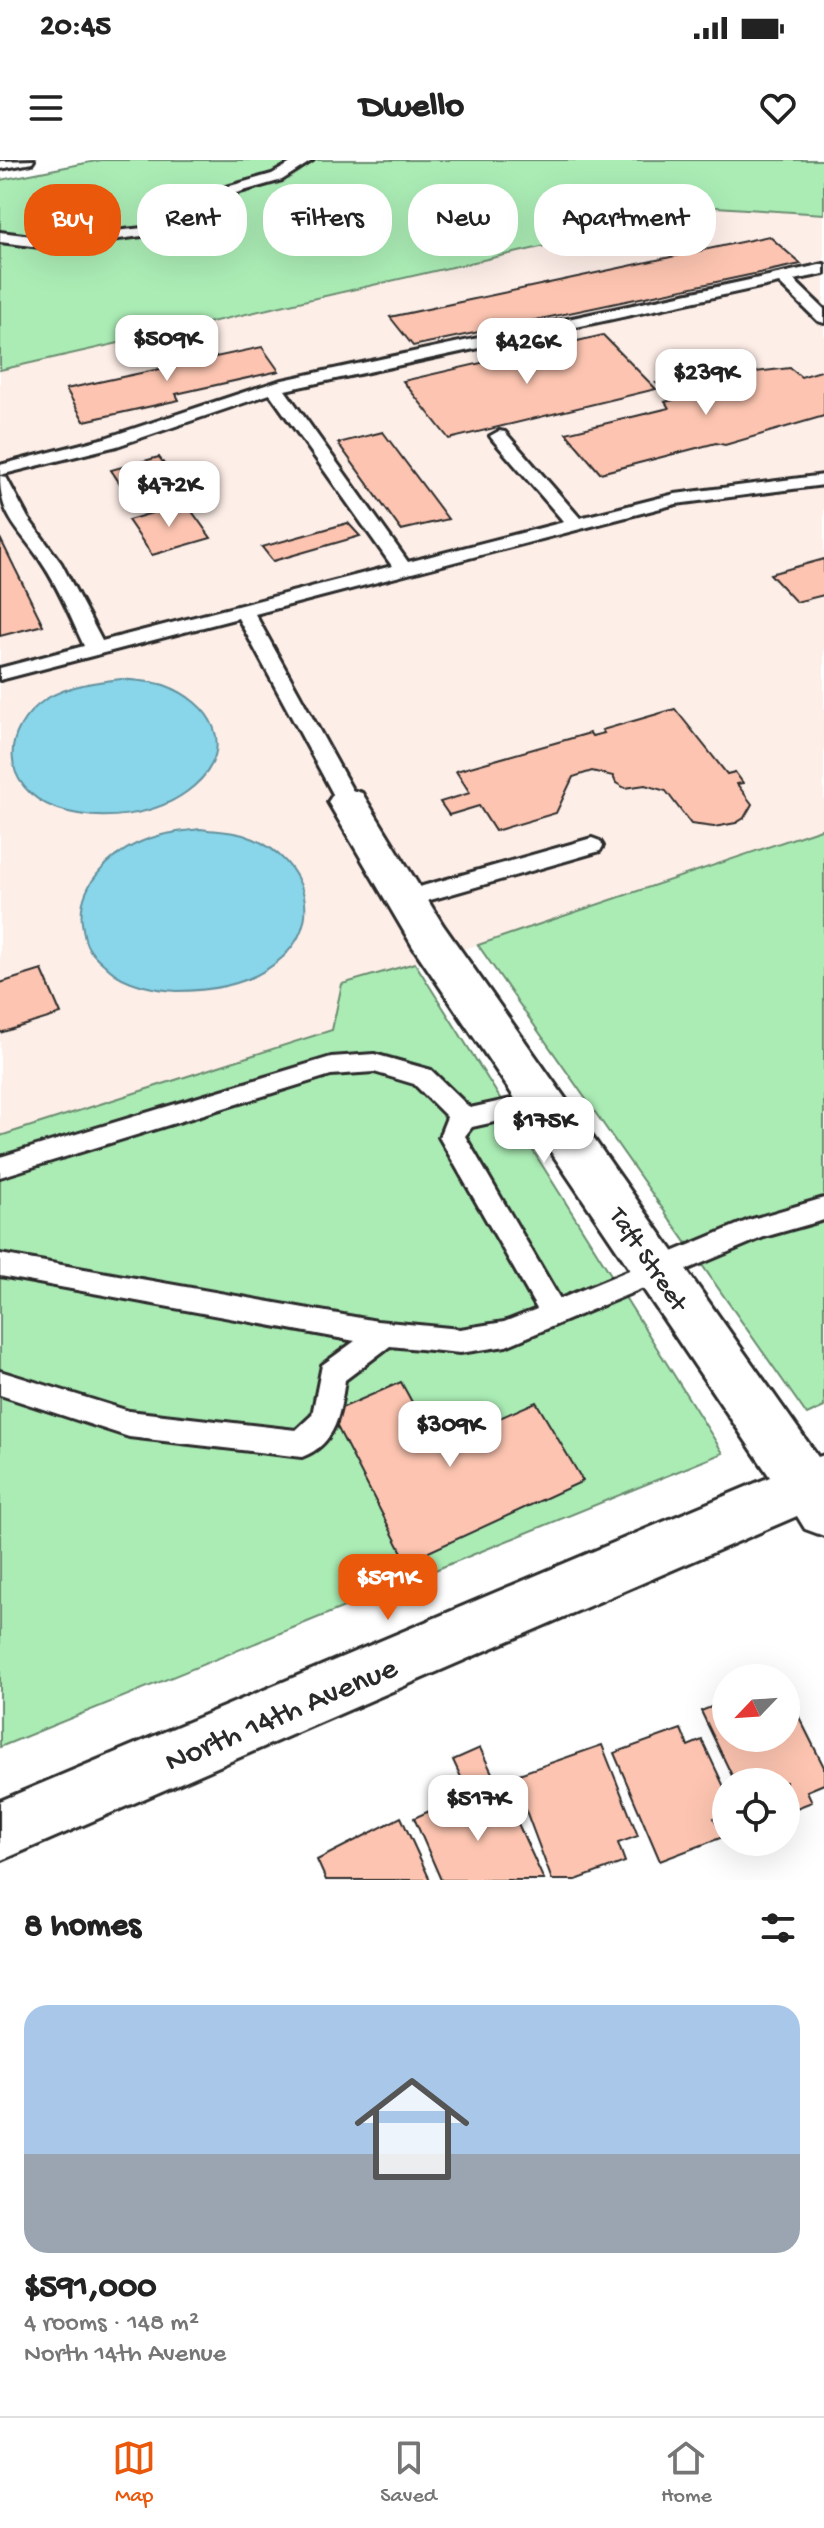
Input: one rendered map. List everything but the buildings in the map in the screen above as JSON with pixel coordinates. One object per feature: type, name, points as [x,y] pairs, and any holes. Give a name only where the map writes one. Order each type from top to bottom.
[{"type":"street","name":"Taft Street","points":[[348,802],[428,936],[658,1270],[818,1492]]},
{"type":"street","name":"North 14th Avenue","points":[[0,1831],[818,1492]]},
{"type":"lane","points":[[0,165],[27,160]]},
{"type":"lane","points":[[0,237],[48,243],[145,232],[200,215],[214,195],[268,180],[306,160]]},
{"type":"lane","points":[[0,470],[111,442],[274,387],[824,269]]},
{"type":"lane","points":[[783,278],[824,318]]},
{"type":"lane","points":[[274,387],[404,570]]},
{"type":"lane","points":[[499,436],[576,525]]},
{"type":"lane","points":[[0,674],[697,495],[824,480]]},
{"type":"lane","points":[[0,481],[19,519],[52,563],[96,649]]},
{"type":"lane","points":[[244,611],[348,802]]},
{"type":"lane","points":[[406,899],[592,846]]},
{"type":"lane","points":[[0,1167],[331,1066],[374,1063],[422,1077],[458,1128],[555,1315]]},
{"type":"lane","points":[[458,1128],[543,1102]]},
{"type":"lane","points":[[0,1265],[385,1334],[460,1341],[506,1334],[758,1228],[824,1209]]},
{"type":"lane","points":[[0,1383],[129,1424],[302,1444],[325,1421],[332,1374],[385,1334]]},
{"type":"shaded area","points":[[716,207],[824,214],[824,828],[478,945],[342,983],[332,1030],[0,1136],[0,370],[501,256],[518,256],[518,252],[534,248],[534,256],[716,256]]},
{"type":"green space","points":[[101,160],[824,160],[824,214],[716,207],[716,184],[534,184],[534,248],[518,252],[518,184],[408,184],[408,256],[501,256],[0,370],[0,180]]},
{"type":"green space","points":[[824,828],[824,1407],[807,1415],[478,945]]},
{"type":"green space","points":[[415,963],[723,1453],[0,1747],[0,1136],[332,1030],[342,984]]},
{"type":"water","points":[[122,679],[164,685],[195,702],[214,727],[217,741],[208,771],[179,797],[127,815],[72,813],[37,799],[16,772],[14,742],[20,726],[31,712],[55,694],[83,685]]},
{"type":"water","points":[[200,829],[243,835],[279,854],[301,885],[305,903],[304,921],[297,939],[273,965],[234,984],[191,991],[169,990],[123,979],[97,958],[86,943],[82,912],[92,882],[114,858],[143,841]]}]
